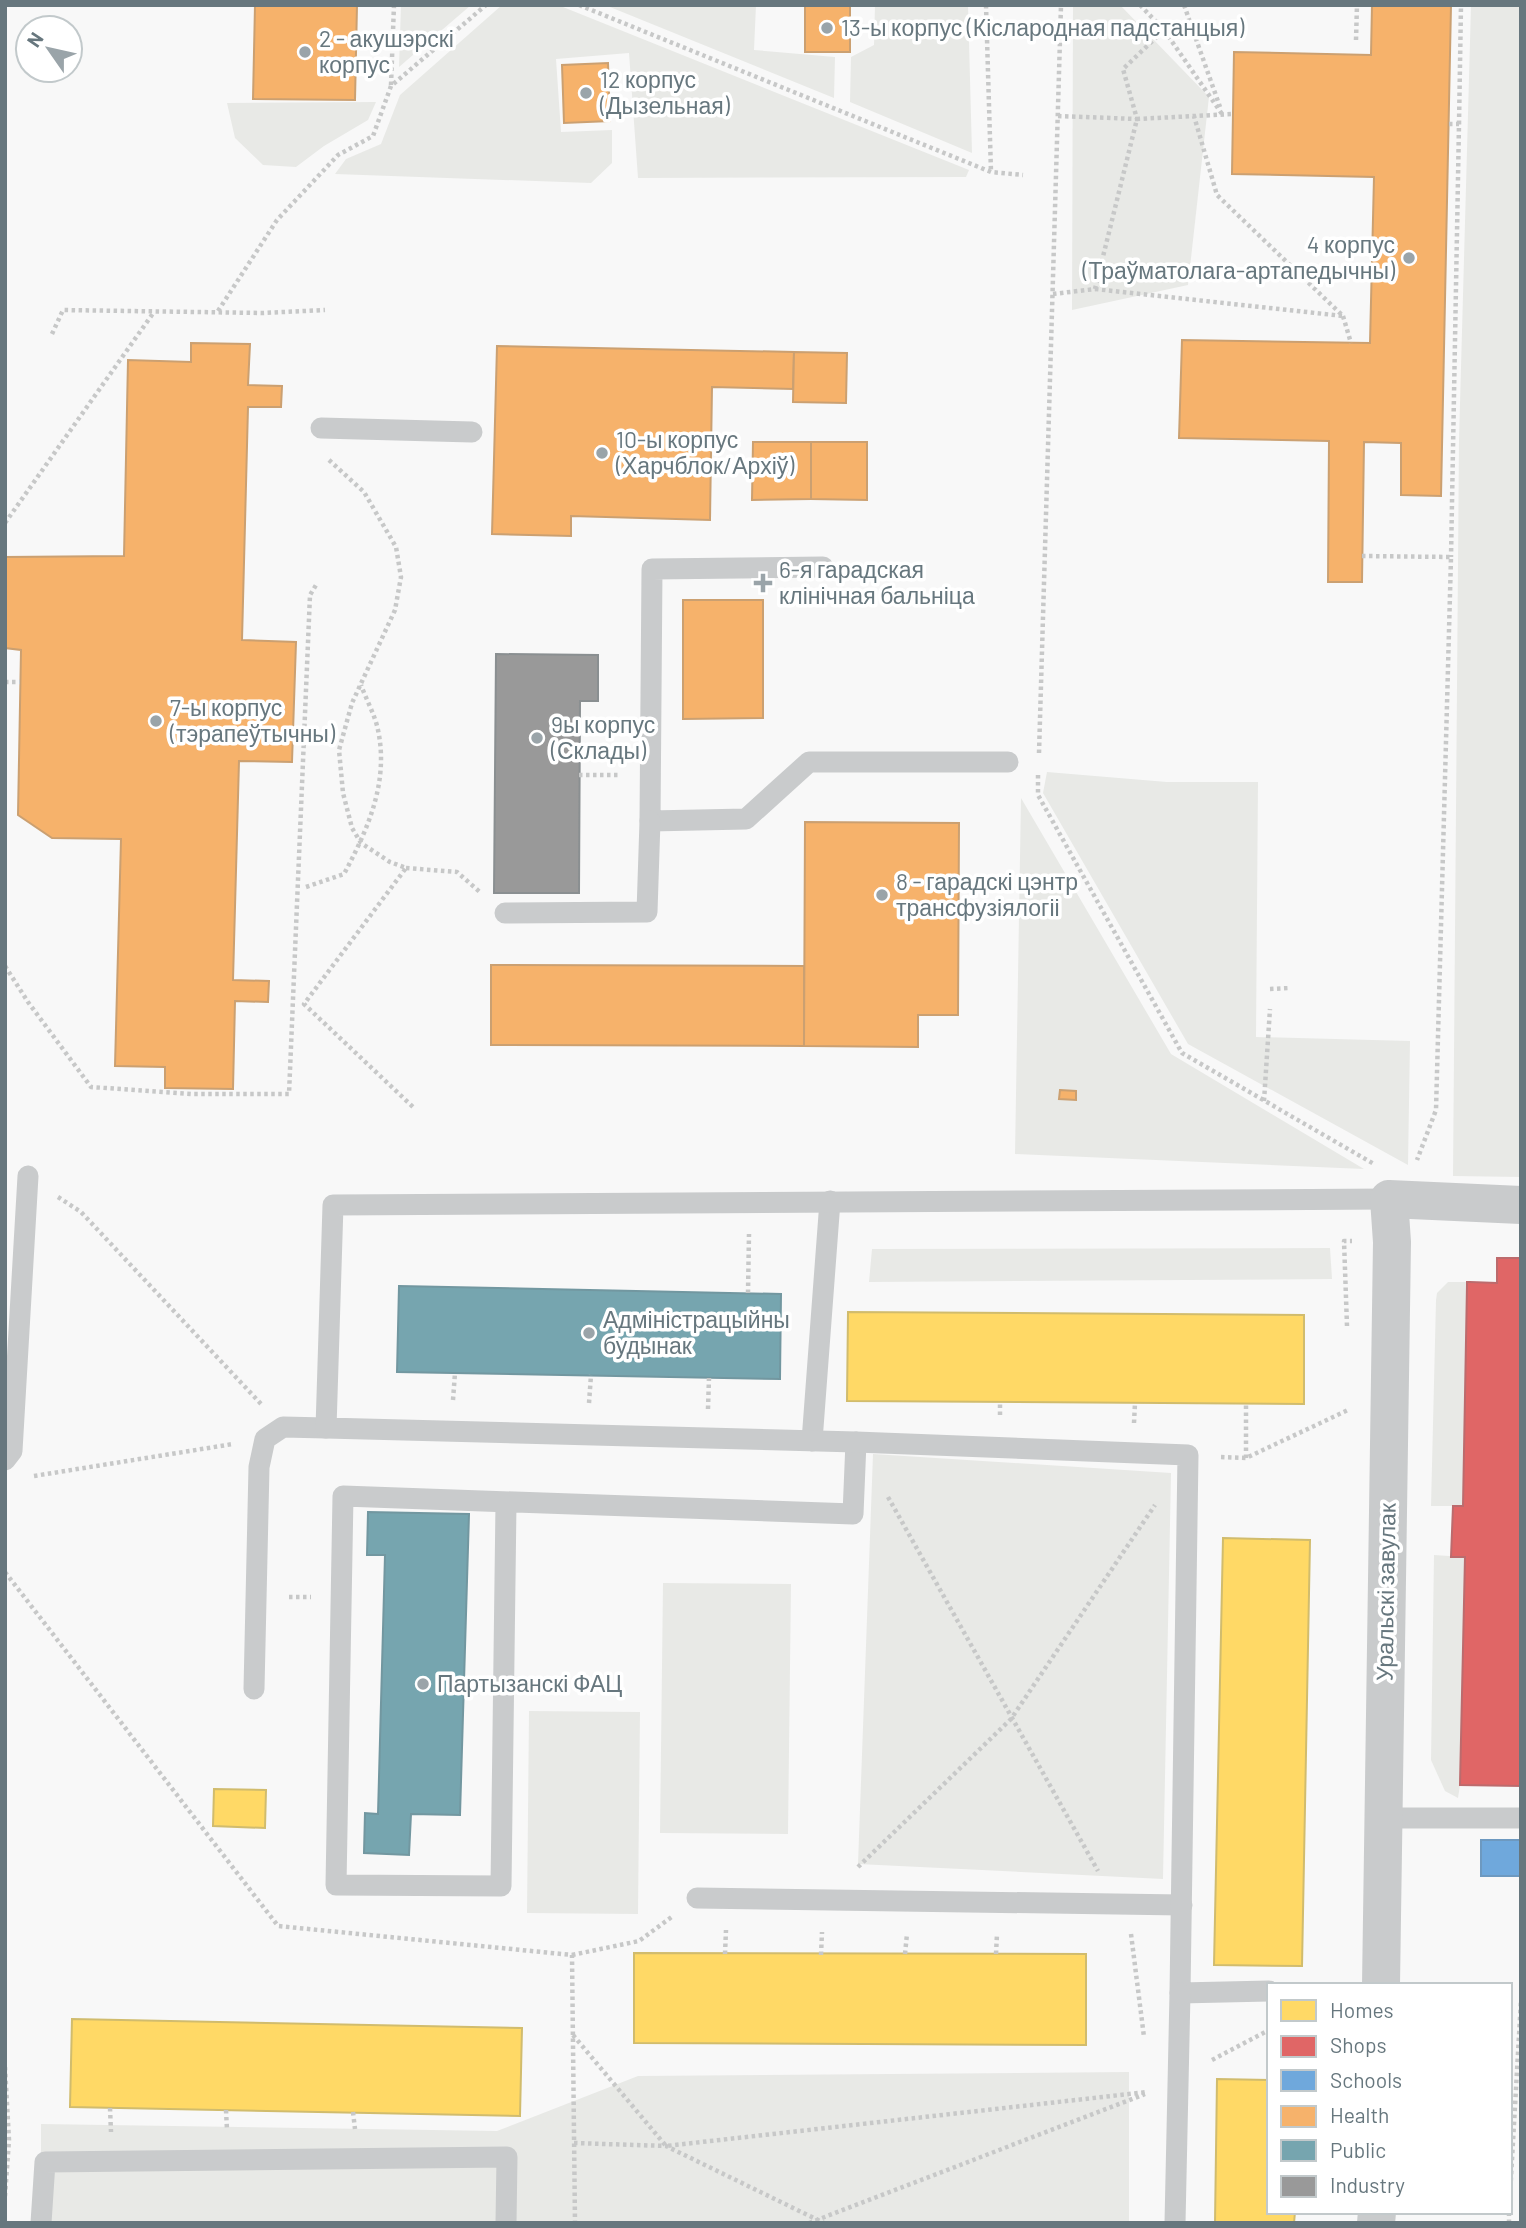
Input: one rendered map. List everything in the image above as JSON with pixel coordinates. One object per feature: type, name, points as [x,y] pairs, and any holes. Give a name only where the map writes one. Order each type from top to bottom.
[{"type":"street","points":[[1386,1184],[1521,1205]]},
{"type":"street","name":"Уральскі завулак","points":[[1381,1983],[1392,1242],[1386,1184]]},
{"type":"lane","points":[[321,428],[472,432]]},
{"type":"lane","points":[[505,913],[647,912],[652,569],[822,567]]},
{"type":"lane","points":[[650,821],[746,820],[809,762],[1008,762]]},
{"type":"lane","points":[[5,1460],[12,1451],[28,1176]]},
{"type":"lane","points":[[326,1428],[333,1205],[830,1201],[1386,1184]]},
{"type":"lane","points":[[812,1441],[830,1201]]},
{"type":"lane","points":[[254,1689],[259,1467],[274,1433],[326,1428],[856,1442],[1188,1455],[1175,2223]]},
{"type":"lane","points":[[506,1503],[501,1886],[336,1885],[343,1496],[853,1514],[856,1442]]},
{"type":"lane","points":[[1383,1818],[1521,1818]]},
{"type":"lane","points":[[697,1898],[1182,1905]]},
{"type":"lane","points":[[1180,1993],[1267,1991]]},
{"type":"lane","points":[[41,2223],[45,2162],[507,2157],[506,2223]]},
{"type":"path","points":[[218,312],[277,220],[338,155],[373,136],[391,86],[394,5]]},
{"type":"path","points":[[391,86],[486,5]]},
{"type":"path","points":[[579,5],[991,172],[1023,175]]},
{"type":"path","points":[[986,5],[991,172]]},
{"type":"path","points":[[1039,762],[1061,5]]},
{"type":"path","points":[[1140,5],[1164,30],[1222,114]]},
{"type":"path","points":[[1184,5],[1222,114]]},
{"type":"path","points":[[1356,40],[1357,5]]},
{"type":"path","points":[[1416,1162],[1436,1110],[1451,557],[1461,5]]},
{"type":"path","points":[[1095,289],[1137,118],[1123,69],[1164,30]]},
{"type":"path","points":[[1058,116],[1137,118],[1233,114]]},
{"type":"path","points":[[1194,116],[1217,195],[1343,316],[1351,343]]},
{"type":"path","points":[[1449,124],[1459,124]]},
{"type":"path","points":[[1052,294],[1095,289],[1343,316]]},
{"type":"path","points":[[52,334],[63,310],[263,313],[325,310]]},
{"type":"path","points":[[5,523],[155,311]]},
{"type":"path","points":[[320,453],[364,492],[396,547],[401,577],[395,610],[352,703],[339,750],[343,793],[352,828],[361,843],[390,862],[406,868],[457,872]]},
{"type":"path","points":[[1362,556],[1451,557]]},
{"type":"path","points":[[5,966],[28,1002],[91,1087],[289,1094],[310,595],[316,585]]},
{"type":"path","points":[[5,682],[20,682]]},
{"type":"path","points":[[306,887],[344,874],[361,843],[377,801],[383,762],[378,728],[360,684]]},
{"type":"path","points":[[1039,773],[1038,795],[1182,1053],[1264,1101],[1386,1184]]},
{"type":"path","points":[[579,775],[650,775]]},
{"type":"path","points":[[406,868],[304,1004],[413,1107]]},
{"type":"path","points":[[1270,989],[1290,988]]},
{"type":"path","points":[[1264,1101],[1270,1009]]},
{"type":"path","points":[[28,1176],[81,1212],[156,1290],[274,1433],[31,1476]]},
{"type":"path","points":[[748,1293],[750,1201]]},
{"type":"path","points":[[1246,1404],[1246,1458]]},
{"type":"path","points":[[825,1900],[1011,1719],[1188,1455],[1246,1458],[1349,1410]]},
{"type":"path","points":[[856,1442],[1118,1904],[1131,1934],[1180,1967]]},
{"type":"path","points":[[572,1955],[639,1941],[697,1898]]},
{"type":"path","points":[[1512,2160],[1521,2000]]},
{"type":"path","points":[[1178,2077],[1267,2031]]},
{"type":"path","points":[[573,2035],[666,2146],[824,2223]]},
{"type":"path","points":[[5,2067],[9,2140],[5,2196]]},
{"type":"path","points":[[574,2143],[666,2146],[1151,2091],[809,2223]]},
{"type":"shaded area","points":[[401,5],[471,5],[399,67]]},
{"type":"shaded area","points":[[502,5],[558,5],[969,170],[966,177],[638,178],[629,53],[556,59],[561,132],[612,130],[612,163],[591,183],[335,174],[346,159],[381,144],[400,95]]},
{"type":"shaded area","points":[[605,5],[756,5],[754,50],[835,57],[834,98]]},
{"type":"shaded area","points":[[875,5],[968,5],[972,153],[850,102],[851,57],[874,45]]},
{"type":"shaded area","points":[[1073,5],[1120,5],[1209,97],[1188,285],[1072,310]]},
{"type":"shaded area","points":[[1471,5],[1521,5],[1521,1177],[1453,1176],[1459,440]]},
{"type":"shaded area","points":[[376,102],[368,120],[324,146],[296,167],[263,165],[235,138],[227,103]]},
{"type":"shaded area","points":[[1047,772],[1167,782],[1258,782],[1256,1037],[1410,1041],[1408,1165],[1188,1044],[1043,793]]},
{"type":"shaded area","points":[[1021,798],[1171,1054],[1364,1169],[1015,1154]]},
{"type":"shaded area","points":[[1330,1248],[1332,1279],[869,1282],[872,1249]]},
{"type":"shaded area","points":[[1448,1282],[1467,1282],[1463,1506],[1431,1506],[1436,1300],[1437,1293]]},
{"type":"shaded area","points":[[873,1454],[1171,1473],[1163,1879],[858,1864]]},
{"type":"shaded area","points":[[1434,1555],[1465,1557],[1458,1798],[1445,1791],[1431,1760]]},
{"type":"shaded area","points":[[663,1583],[791,1584],[788,1834],[660,1833]]},
{"type":"shaded area","points":[[529,1711],[640,1712],[638,1914],[527,1913]]},
{"type":"shaded area","points":[[1129,2072],[1129,2223],[41,2223],[41,2124],[497,2131],[638,2076]]},
{"type":"building: Homes","points":[[848,1312],[1304,1315],[1304,1404],[847,1401]]},
{"type":"building: Homes","points":[[1223,1538],[1310,1540],[1302,1966],[1214,1965]]},
{"type":"building: Homes","points":[[214,1789],[266,1790],[265,1828],[213,1826]]},
{"type":"building: Homes","points":[[634,1953],[1086,1954],[1086,2045],[634,2043]]},
{"type":"building: Homes","points":[[72,2019],[522,2028],[520,2116],[70,2107]]},
{"type":"building: Homes","points":[[1217,2079],[1267,2080],[1267,2214],[1295,2214],[1294,2223],[1215,2223]]},
{"type":"building: Shops","points":[[1497,1258],[1521,1258],[1521,1786],[1460,1785],[1465,1557],[1451,1557],[1453,1506],[1463,1506],[1467,1282],[1497,1283]]},
{"type":"building: Schools","points":[[1481,1840],[1521,1840],[1521,1876],[1481,1876]]},
{"type":"building: Health","name":"2 - акушэрскі корпус","points":[[255,5],[357,5],[355,100],[253,99]]},
{"type":"building: Health","name":"13-ы корпус (Кіслародная падстанцыя)","points":[[805,5],[850,5],[850,52],[805,52]]},
{"type":"building: Health","name":"4 корпус (Траўматолага-артапедычны)","points":[[1372,5],[1451,5],[1441,496],[1401,495],[1401,443],[1364,442],[1362,582],[1328,582],[1329,441],[1179,438],[1182,340],[1370,343],[1374,177],[1232,174],[1234,52],[1371,55]]},
{"type":"building: Health","name":"12 корпус (Дызельная)","points":[[608,63],[610,121],[564,123],[562,65]]},
{"type":"building: Health","name":"7-ы корпус (тэрапеўтычны)","points":[[191,343],[250,344],[248,385],[282,386],[281,407],[248,407],[242,640],[296,642],[292,762],[239,761],[233,980],[269,981],[268,1002],[235,1001],[233,1089],[165,1088],[165,1067],[115,1066],[121,839],[52,838],[18,815],[21,650],[5,648],[5,557],[124,556],[128,360],[191,362]]},
{"type":"building: Health","name":"10-ы корпус (Харчблок/Архіў)","points":[[497,346],[794,352],[793,389],[712,387],[710,520],[571,516],[571,536],[492,534]]},
{"type":"building: Health","points":[[794,352],[847,353],[846,403],[793,402]]},
{"type":"building: Health","points":[[753,442],[811,442],[811,499],[752,500]]},
{"type":"building: Health","points":[[811,442],[867,442],[867,500],[811,499]]},
{"type":"building: Health","points":[[683,600],[763,600],[763,718],[683,719]]},
{"type":"building: Health","name":"8 - гарадскі цэнтр трансфузіялогіі","points":[[805,822],[959,823],[958,1015],[918,1015],[918,1047],[804,1046]]},
{"type":"building: Health","points":[[491,965],[804,966],[804,1046],[491,1045]]},
{"type":"building: Health","points":[[1060,1090],[1076,1091],[1076,1100],[1059,1099]]},
{"type":"building: Public","name":"Адміністрацыйны будынак","points":[[399,1286],[781,1294],[780,1379],[397,1372]]},
{"type":"building: Public","name":"Партызанскі ФАЦ","points":[[368,1512],[469,1514],[460,1815],[411,1814],[409,1855],[364,1853],[365,1813],[378,1814],[385,1555],[367,1555]]},
{"type":"building: Industry","name":"9ы корпус (Склады)","points":[[496,654],[598,655],[598,701],[580,701],[579,893],[494,893]]},
{"type":"place","name":"13-ы корпус (Кіслародная падстанцыя)","points":[[827,28]]},
{"type":"place","name":"2 - акушэрскі корпус","points":[[305,52]]},
{"type":"place","name":"12 корпус (Дызельная)","points":[[586,93]]},
{"type":"place","name":"4 корпус (Траўматолага-артапедычны)","points":[[1409,258]]},
{"type":"place","name":"10-ы корпус (Харчблок/Архіў)","points":[[602,453]]},
{"type":"place","name":"6-я гарадская клінічная бальніца","points":[[763,583]]},
{"type":"place","name":"7-ы корпус (тэрапеўтычны)","points":[[156,721]]},
{"type":"place","name":"9ы корпус (Склады)","points":[[537,738]]},
{"type":"place","name":"8 - гарадскі цэнтр трансфузіялогіі","points":[[882,895]]},
{"type":"place","name":"Адміністрацыйны будынак","points":[[589,1333]]},
{"type":"place","name":"Партызанскі ФАЦ","points":[[423,1684]]}]
